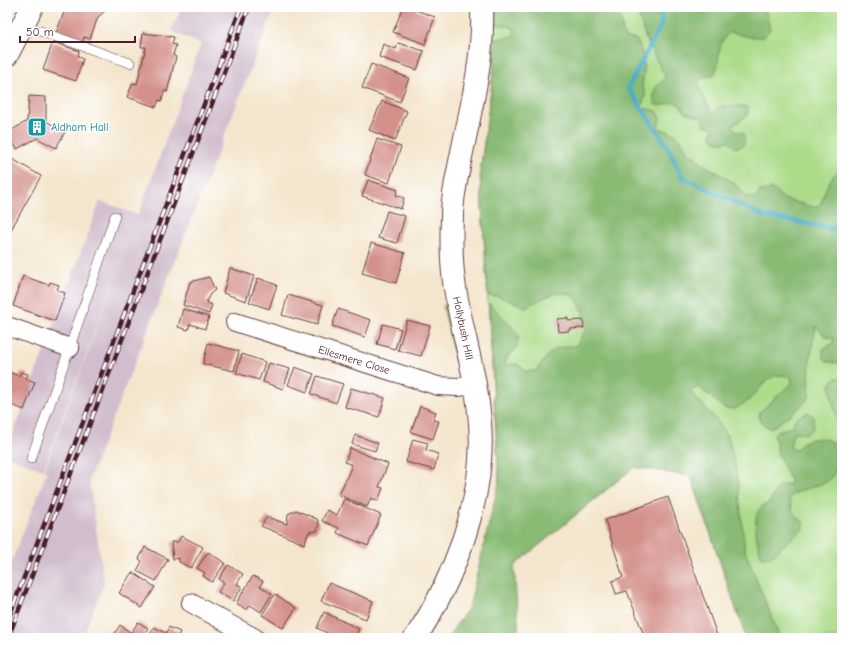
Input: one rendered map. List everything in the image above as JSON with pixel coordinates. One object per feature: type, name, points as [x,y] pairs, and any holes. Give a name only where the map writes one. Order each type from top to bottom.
[{"type":"main road","name":"Hollybush Hill","points":[[415,638],[441,595],[471,513],[480,468],[480,424],[475,384],[454,286],[452,258],[452,215],[455,185],[480,64],[483,34],[482,7]]},
{"type":"main road","points":[[7,54],[20,23]]},
{"type":"street","name":"Ellesmere Close","points":[[235,322],[438,386],[458,388],[475,384]]},
{"type":"street","points":[[7,326],[70,348]]},
{"type":"street","points":[[191,603],[255,638]]},
{"type":"lane","points":[[20,23],[130,63]]},
{"type":"lane","points":[[31,459],[115,216]]},
{"type":"shaded area","points":[[182,7],[275,7],[89,479],[104,583],[82,638],[7,638],[7,573],[47,472],[44,471],[201,44],[171,31]]},
{"type":"shaded area","points":[[100,201],[138,215],[43,470],[7,456],[7,450]]},
{"type":"green space","points":[[495,7],[842,7],[842,638],[746,638],[691,476],[634,467],[540,544],[499,482],[480,174],[494,67]]},
{"type":"green space","points":[[495,7],[614,7],[621,17],[625,38],[636,39],[641,50],[644,67],[642,85],[645,93],[642,108],[657,111],[660,119],[658,128],[677,136],[683,143],[688,154],[731,181],[741,190],[744,195],[750,198],[757,197],[760,191],[773,189],[784,199],[813,207],[821,204],[831,179],[838,171],[842,169],[842,363],[828,362],[823,357],[823,349],[832,344],[834,339],[825,336],[816,326],[810,359],[809,398],[798,409],[770,429],[762,423],[759,416],[760,412],[792,383],[791,377],[783,375],[771,378],[762,385],[749,400],[735,409],[724,408],[699,387],[690,391],[716,419],[729,439],[737,475],[745,551],[780,638],[746,638],[691,476],[634,467],[514,566],[519,638],[447,638],[469,607],[499,482],[489,303],[509,323],[519,337],[515,351],[508,355],[505,365],[517,364],[526,371],[536,371],[548,355],[556,349],[567,346],[576,346],[587,327],[583,312],[578,302],[566,293],[558,293],[548,296],[526,307],[497,296],[488,296],[480,174],[494,67],[494,40],[511,36],[515,32],[512,27],[495,24]]},
{"type":"green space","points":[[636,7],[765,7],[770,29],[764,37],[749,37],[730,32],[721,44],[718,65],[713,76],[704,77],[698,82],[700,90],[712,113],[722,106],[743,106],[748,108],[748,115],[732,126],[737,132],[743,132],[745,139],[743,146],[735,148],[728,141],[721,142],[715,140],[711,137],[713,128],[704,125],[702,118],[685,112],[680,105],[674,102],[660,106],[655,104],[653,96],[656,87],[665,79],[665,76],[646,39]]},
{"type":"green space","points":[[445,305],[458,360],[455,361],[443,306]]},
{"type":"green space","points":[[835,378],[842,378],[842,427],[833,406],[831,395],[830,384]]},
{"type":"green space","points":[[808,412],[814,417],[813,429],[805,434],[795,432],[792,436],[790,448],[795,450],[804,442],[811,439],[825,439],[835,445],[838,451],[839,457],[836,468],[833,476],[829,480],[800,491],[789,498],[793,512],[804,523],[802,530],[769,558],[761,556],[756,534],[756,518],[758,511],[762,506],[769,503],[778,486],[790,484],[790,480],[778,454],[774,434],[777,431],[793,427],[794,420]]},
{"type":"building","points":[[66,7],[97,7],[105,11],[98,17],[90,39],[84,37],[83,42],[56,33]]},
{"type":"building","points":[[403,7],[417,7],[416,10],[435,17],[425,44],[393,32]]},
{"type":"building","points":[[143,33],[174,37],[172,44],[176,45],[173,55],[176,57],[167,92],[164,91],[162,101],[159,100],[156,107],[127,97],[133,83],[137,84],[146,47],[141,47]]},
{"type":"building","points":[[53,42],[79,51],[78,56],[83,59],[76,81],[43,70]]},
{"type":"building","points":[[398,43],[424,51],[417,70],[379,57],[383,44],[396,49]]},
{"type":"building","points":[[371,64],[409,78],[400,102],[362,88]]},
{"type":"building","name":"Aldham Hall","points":[[29,96],[46,97],[46,121],[65,132],[56,148],[37,138],[17,149],[7,133],[27,121]]},
{"type":"building","points":[[382,101],[407,111],[395,141],[369,130]]},
{"type":"building","points":[[377,139],[401,147],[389,183],[365,175]]},
{"type":"building","points":[[9,157],[41,176],[7,237],[7,160]]},
{"type":"building","points":[[368,180],[398,190],[396,195],[404,198],[401,209],[362,196]]},
{"type":"building","points":[[387,211],[405,216],[397,243],[378,238]]},
{"type":"building","points":[[371,243],[405,253],[396,283],[362,273]]},
{"type":"building","points":[[230,268],[254,276],[246,301],[223,293]]},
{"type":"building","points":[[23,276],[49,285],[50,282],[59,285],[57,290],[65,293],[55,321],[13,306]]},
{"type":"building","points":[[209,277],[215,290],[210,294],[206,302],[212,305],[209,314],[183,305],[190,282]]},
{"type":"building","points":[[258,278],[277,285],[269,309],[249,302]]},
{"type":"building","points":[[288,295],[323,305],[317,325],[282,315]]},
{"type":"building","points":[[183,309],[209,317],[205,329],[190,324],[188,330],[178,327]]},
{"type":"building","points":[[338,309],[371,320],[365,337],[332,326]]},
{"type":"building","points":[[568,318],[568,321],[583,320],[584,328],[569,329],[569,331],[558,332],[557,319]]},
{"type":"building","points":[[407,320],[430,326],[421,356],[398,350]]},
{"type":"building","points":[[383,324],[401,329],[395,349],[377,344]]},
{"type":"building","points":[[208,343],[239,351],[234,371],[203,364]]},
{"type":"building","points":[[242,354],[265,362],[259,380],[236,373]]},
{"type":"building","points":[[269,363],[290,369],[283,389],[263,382]]},
{"type":"building","points":[[295,367],[314,374],[307,392],[288,385]]},
{"type":"building","points":[[7,371],[19,376],[21,372],[28,374],[26,379],[35,382],[24,410],[7,403]]},
{"type":"building","points":[[317,376],[343,384],[336,403],[311,394]]},
{"type":"building","points":[[351,388],[385,398],[379,417],[345,407]]},
{"type":"building","points":[[420,406],[436,412],[433,420],[439,421],[433,439],[411,432]]},
{"type":"building","points":[[355,435],[378,443],[375,451],[352,444]]},
{"type":"building","points":[[413,439],[428,443],[426,450],[438,454],[434,470],[406,462]]},
{"type":"building","points":[[350,448],[388,464],[379,487],[383,488],[378,501],[371,498],[367,507],[339,495],[352,465],[345,462]]},
{"type":"building","points":[[668,497],[718,638],[645,638],[627,591],[616,594],[612,581],[623,577],[605,520]]},
{"type":"building","points":[[344,499],[381,515],[368,546],[337,533],[339,528],[322,521],[327,510],[337,515]]},
{"type":"building","points":[[296,510],[317,519],[319,524],[317,531],[309,532],[304,544],[261,526],[267,517],[287,524],[288,514]]},
{"type":"building","points":[[181,536],[203,547],[191,568],[179,562],[179,558],[173,559],[171,542],[178,542]]},
{"type":"building","points":[[145,547],[168,559],[156,581],[137,571],[142,561],[139,559]]},
{"type":"building","points":[[208,552],[225,563],[212,582],[203,576],[205,573],[197,568]]},
{"type":"building","points":[[228,565],[243,574],[237,584],[242,587],[233,601],[218,592],[224,583],[219,579]]},
{"type":"building","points":[[132,572],[155,587],[142,608],[119,593]]},
{"type":"building","points":[[253,576],[263,581],[260,586],[272,594],[261,612],[250,605],[247,610],[236,603]]},
{"type":"building","points":[[329,583],[373,601],[366,619],[321,601]]},
{"type":"building","points":[[275,594],[296,608],[283,628],[262,615]]},
{"type":"building","points":[[324,612],[359,629],[354,638],[337,638],[317,628]]},
{"type":"building","points":[[138,622],[148,628],[142,638],[117,638],[113,636],[120,625],[131,633]]},
{"type":"building","points":[[154,627],[166,633],[169,627],[180,632],[177,638],[148,638]]},
{"type":"waterway","points":[[662,7],[661,25],[628,88],[667,146],[682,177],[763,216],[842,230]]},
{"type":"railway","points":[[7,622],[241,7]]},
{"type":"railway","points":[[8,638],[249,7]]},
{"type":"place","name":"Aldham Hall","points":[[37,127]]}]
